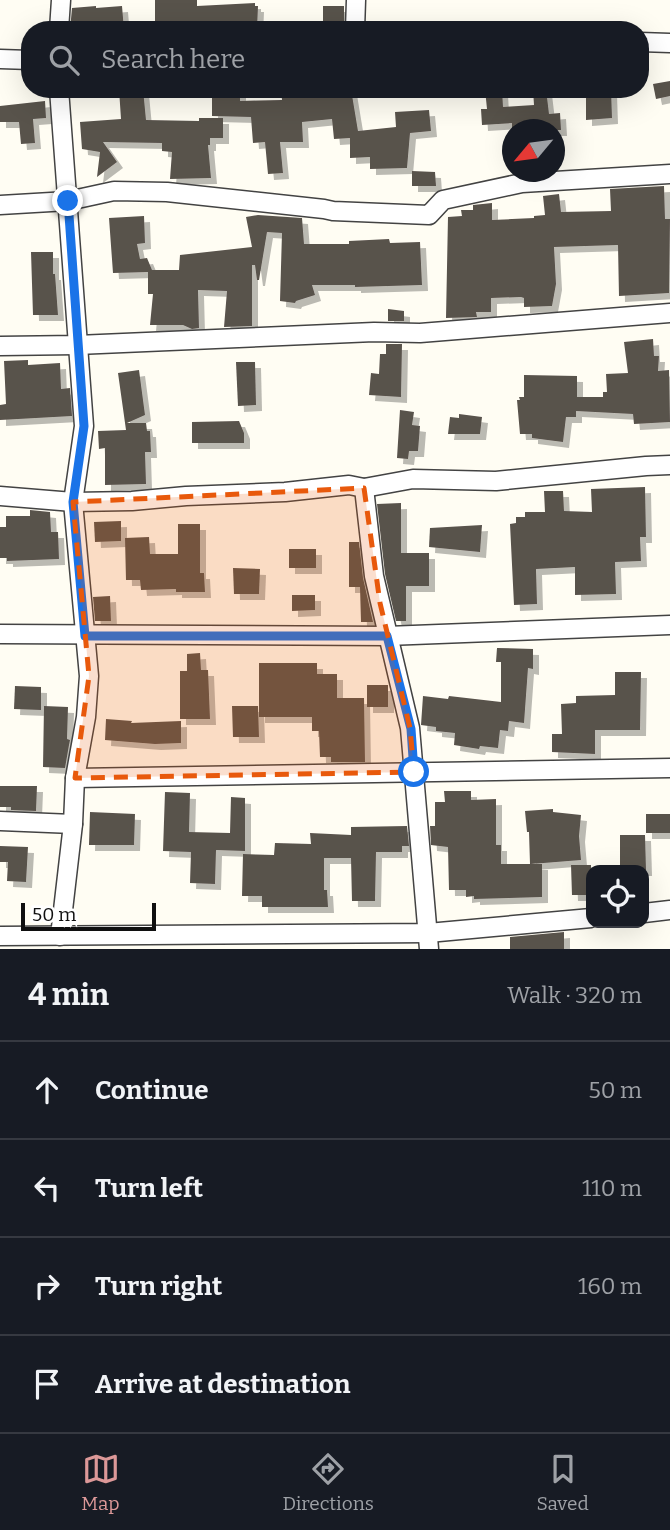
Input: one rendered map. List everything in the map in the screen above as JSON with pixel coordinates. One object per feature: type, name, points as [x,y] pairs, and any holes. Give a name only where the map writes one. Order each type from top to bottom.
[{"type":"street","points":[[60,21],[61,0]]},
{"type":"street","points":[[355,21],[356,0]]},
{"type":"street","points":[[649,42],[670,43]]},
{"type":"street","points":[[0,59],[21,60]]},
{"type":"street","points":[[60,98],[84,426],[73,502],[89,676],[86,717],[75,778],[73,824],[60,936]]},
{"type":"street","points":[[0,205],[68,201],[114,191],[167,192],[333,212],[429,215],[443,200],[522,183],[670,174]]},
{"type":"street","points":[[0,346],[374,332],[420,333],[670,313]]},
{"type":"street","points":[[0,496],[73,502],[132,501],[285,492],[349,485],[364,488],[413,479],[496,481],[670,465]]},
{"type":"street","points":[[364,488],[374,576],[411,729],[429,941]]},
{"type":"street","points":[[0,634],[387,636],[670,625]]},
{"type":"street","points":[[75,778],[670,768]]},
{"type":"street","points":[[0,821],[73,824]]},
{"type":"street","points":[[649,912],[670,910]]},
{"type":"street","points":[[0,936],[429,941],[586,919]]},
{"type":"highlighted area","points":[[364,488],[380,603],[410,728],[414,772],[75,778],[89,676],[73,502]]},
{"type":"building","points":[[155,0],[197,0],[197,6],[255,3],[255,6],[258,6],[257,21],[155,21]]},
{"type":"building","points":[[122,6],[123,21],[71,21],[72,8]]},
{"type":"building","points":[[323,6],[344,6],[344,21],[323,21]]},
{"type":"building","points":[[670,81],[670,96],[656,99],[653,84]]},
{"type":"building","points":[[120,98],[144,98],[146,120],[199,121],[199,118],[223,118],[223,138],[210,138],[208,145],[211,178],[170,179],[172,152],[162,151],[162,143],[103,142],[117,162],[97,177],[100,152],[82,149],[80,122],[121,119]]},
{"type":"building","points":[[212,98],[240,98],[240,101],[352,98],[358,131],[396,127],[395,112],[429,110],[431,131],[410,133],[407,168],[370,169],[370,157],[350,158],[350,138],[334,139],[332,119],[302,122],[303,142],[280,142],[283,173],[268,174],[265,142],[253,143],[251,117],[212,116]]},
{"type":"building","points":[[486,98],[502,98],[503,107],[534,105],[534,98],[547,98],[549,114],[560,113],[560,119],[502,119],[502,124],[482,125],[481,109],[487,109]]},
{"type":"building","points":[[586,98],[611,98],[612,118],[586,120]]},
{"type":"building","points":[[45,101],[46,118],[33,119],[35,143],[21,144],[19,122],[0,122],[0,106]]},
{"type":"building","points":[[412,171],[435,172],[436,186],[412,186]]},
{"type":"building","points":[[664,186],[665,219],[670,219],[669,293],[619,296],[618,245],[554,247],[556,284],[552,306],[524,307],[524,298],[521,297],[491,298],[491,312],[476,312],[477,317],[446,318],[448,217],[462,216],[461,210],[473,210],[473,205],[492,203],[492,220],[534,218],[545,215],[543,196],[559,194],[561,212],[611,211],[610,189]]},
{"type":"building","points":[[258,215],[302,218],[304,244],[349,244],[349,241],[389,239],[390,243],[420,242],[422,285],[312,285],[315,295],[295,303],[280,301],[282,233],[267,232],[259,280],[255,265],[252,265],[252,326],[224,327],[227,291],[198,290],[199,328],[192,329],[183,325],[150,325],[153,294],[148,294],[148,272],[113,273],[109,218],[144,216],[145,243],[137,244],[140,259],[147,258],[152,270],[179,270],[180,255],[252,247],[246,217]]},
{"type":"building","points":[[31,252],[53,252],[58,315],[33,315]]},
{"type":"building","points":[[388,309],[404,311],[404,321],[388,321]]},
{"type":"building","points":[[653,339],[654,356],[659,356],[658,371],[669,370],[670,422],[634,424],[633,414],[576,411],[576,417],[566,417],[563,442],[532,438],[532,434],[520,434],[517,400],[524,397],[524,375],[577,376],[577,397],[603,397],[603,392],[607,392],[606,374],[628,373],[624,342]]},
{"type":"building","points":[[386,344],[402,344],[401,397],[369,395],[371,373],[379,374],[380,354],[386,354]]},
{"type":"building","points":[[28,360],[28,365],[60,363],[61,389],[70,388],[72,416],[0,420],[0,405],[6,404],[4,361]]},
{"type":"building","points":[[236,362],[255,362],[256,405],[238,406]]},
{"type":"building","points":[[139,370],[145,415],[127,423],[146,423],[147,431],[150,431],[151,452],[145,452],[146,484],[105,485],[105,448],[99,449],[98,431],[126,430],[118,373]]},
{"type":"building","points":[[400,410],[414,412],[412,425],[420,426],[418,451],[409,451],[408,459],[397,458]]},
{"type":"building","points":[[459,414],[482,417],[480,434],[448,434],[450,417],[459,418]]},
{"type":"building","points":[[239,421],[244,433],[244,443],[192,443],[192,422]]},
{"type":"building","points":[[645,487],[646,537],[640,537],[641,561],[615,562],[616,594],[575,595],[575,567],[536,569],[537,604],[514,605],[510,524],[516,523],[516,517],[525,517],[525,512],[545,512],[544,491],[563,491],[564,511],[592,512],[591,489]]},
{"type":"building","points":[[401,503],[401,553],[429,553],[429,586],[406,586],[406,621],[396,621],[385,574],[377,504]]},
{"type":"building","points":[[30,510],[50,512],[51,532],[58,532],[59,559],[7,561],[7,558],[0,558],[0,527],[6,527],[6,516],[30,516]]},
{"type":"building","points":[[121,521],[121,541],[95,542],[94,522]]},
{"type":"building","points":[[178,524],[200,524],[200,573],[204,573],[205,592],[141,590],[140,580],[126,580],[125,538],[149,537],[150,554],[178,554]]},
{"type":"building","points":[[482,525],[480,552],[429,547],[430,528]]},
{"type":"building","points":[[349,542],[359,542],[363,578],[373,622],[361,622],[360,587],[349,587]]},
{"type":"building","points":[[289,549],[316,549],[316,568],[289,568]]},
{"type":"building","points":[[233,568],[260,569],[259,594],[234,594]]},
{"type":"building","points":[[292,595],[315,595],[315,610],[292,611]]},
{"type":"building","points":[[110,596],[111,621],[95,621],[93,597]]},
{"type":"building","points":[[497,648],[533,649],[533,669],[528,668],[524,723],[509,721],[508,731],[500,730],[498,748],[480,746],[479,749],[454,745],[455,733],[436,731],[436,727],[421,725],[423,696],[501,702],[501,662],[496,662]]},
{"type":"building","points":[[200,653],[201,670],[208,670],[210,719],[180,719],[180,671],[187,671],[187,654]]},
{"type":"building","points":[[259,663],[317,663],[317,674],[337,674],[337,698],[364,698],[365,762],[331,762],[331,757],[320,757],[319,731],[312,731],[312,717],[259,717]]},
{"type":"building","points":[[615,672],[641,672],[640,730],[595,730],[595,754],[552,752],[552,734],[562,734],[561,704],[576,703],[576,696],[615,695]]},
{"type":"building","points":[[367,685],[388,685],[388,707],[367,707]]},
{"type":"building","points":[[15,686],[41,687],[41,710],[14,709]]},
{"type":"building","points":[[44,706],[68,707],[67,739],[70,740],[65,768],[43,767]]},
{"type":"building","points":[[232,706],[258,706],[259,737],[233,737]]},
{"type":"building","points":[[106,719],[132,721],[131,723],[181,721],[181,743],[105,740]]},
{"type":"building","points":[[0,786],[37,786],[36,811],[0,807]]},
{"type":"building","points":[[444,791],[471,791],[471,800],[496,799],[496,845],[501,845],[501,864],[530,864],[525,811],[553,809],[553,812],[581,815],[581,860],[531,864],[542,864],[542,897],[474,899],[474,896],[466,897],[466,890],[449,890],[448,847],[431,845],[430,826],[435,826],[435,802],[445,802]]},
{"type":"building","points":[[165,792],[190,793],[189,832],[230,833],[231,797],[245,798],[245,851],[216,850],[215,884],[190,883],[191,852],[163,851]]},
{"type":"building","points":[[90,812],[135,814],[134,845],[89,845]]},
{"type":"building","points":[[646,814],[670,814],[670,833],[646,833]]},
{"type":"building","points":[[407,826],[409,846],[402,846],[402,852],[376,852],[375,901],[352,901],[351,858],[324,858],[324,890],[327,890],[328,907],[262,907],[262,896],[242,896],[243,854],[274,855],[275,843],[311,844],[310,833],[351,835],[351,827]]},
{"type":"building","points":[[620,835],[645,835],[646,865],[620,865]]},
{"type":"building","points":[[0,846],[28,847],[26,882],[7,881],[8,862],[0,862]]},
{"type":"building","points":[[571,865],[586,865],[586,895],[572,895]]},
{"type":"building","points":[[564,932],[564,949],[510,949],[510,937]]},
{"type":"route","points":[[68,201],[84,426],[73,502],[85,636],[387,636],[411,729],[414,772]]}]
